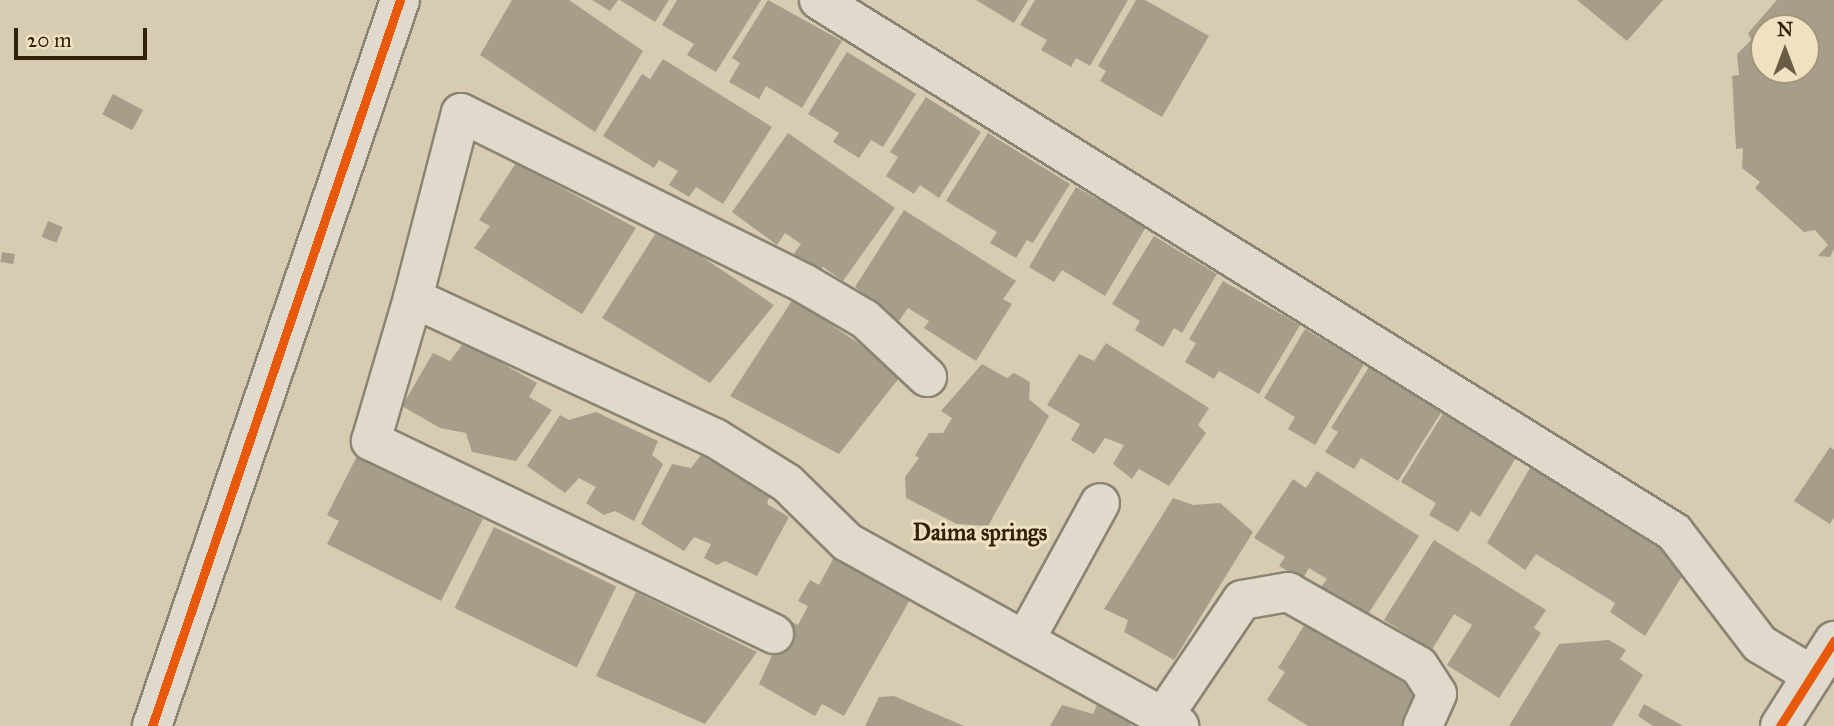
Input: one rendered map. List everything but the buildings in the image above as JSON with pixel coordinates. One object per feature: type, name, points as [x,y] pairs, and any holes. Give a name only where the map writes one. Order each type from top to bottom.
[{"type":"street","points":[[152,726],[400,0]]},
{"type":"street","points":[[820,0],[1674,532],[1760,644],[1812,675]]},
{"type":"street","points":[[774,634],[371,441],[413,298],[461,113],[805,284],[865,319],[927,377]]},
{"type":"street","points":[[413,298],[715,438],[787,483],[847,542],[1171,722],[1242,600],[1287,593],[1419,666],[1437,694],[1423,726]]},
{"type":"street","points":[[1025,640],[1100,503]]},
{"type":"street","points":[[1780,726],[1834,641]]},
{"type":"cycle path","points":[[152,726],[400,0]]},
{"type":"cycle path","points":[[1780,726],[1834,641]]},
{"type":"district","name":"Daima springs","points":[[980,532]]}]
